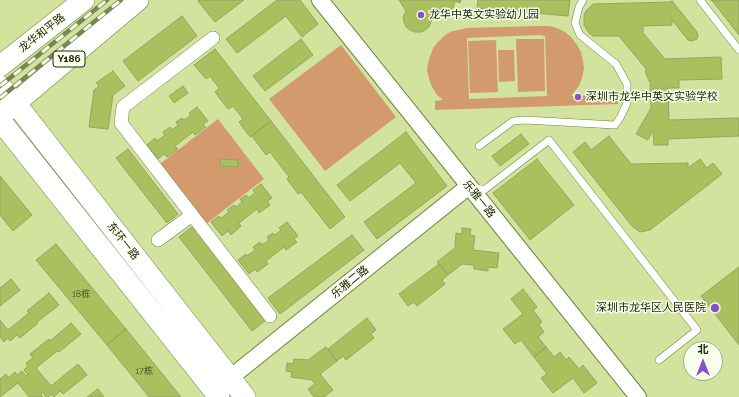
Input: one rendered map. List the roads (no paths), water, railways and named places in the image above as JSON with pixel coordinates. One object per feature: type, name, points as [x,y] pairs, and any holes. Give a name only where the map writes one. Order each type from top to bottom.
[{"type":"main road","name":"龙华和平路","points":[[0,66],[84,0]]},
{"type":"main road","name":"Y186","points":[[0,117],[138,0]]},
{"type":"main road","name":"东环一路","points":[[0,86],[16,104],[245,397]]},
{"type":"main road","name":"东环一路","points":[[0,120],[219,397]]},
{"type":"street","name":"乐雅一路","points":[[320,0],[638,397]]},
{"type":"street","points":[[213,38],[122,107],[120,123],[270,316]]},
{"type":"street","name":"乐雅二路","points":[[230,378],[469,186]]},
{"type":"street","points":[[158,240],[192,215]]},
{"type":"lane","points":[[479,146],[513,121],[526,120],[615,125],[620,118],[626,103],[627,84],[616,64],[580,35],[575,22],[579,7],[583,0]]},
{"type":"lane","points":[[700,0],[739,50]]},
{"type":"lane","points":[[469,186],[484,190],[549,140],[698,330],[659,360]]},
{"type":"railway","points":[[0,86],[107,0]]},
{"type":"railway","points":[[0,98],[121,0]]},
{"type":"place","name":"龙华中英文实验幼儿园","points":[[421,15]]},
{"type":"place","name":"深圳市龙华中英文实验学校","points":[[578,97]]},
{"type":"place","name":"深圳市龙华区人民医院","points":[[715,308]]}]
